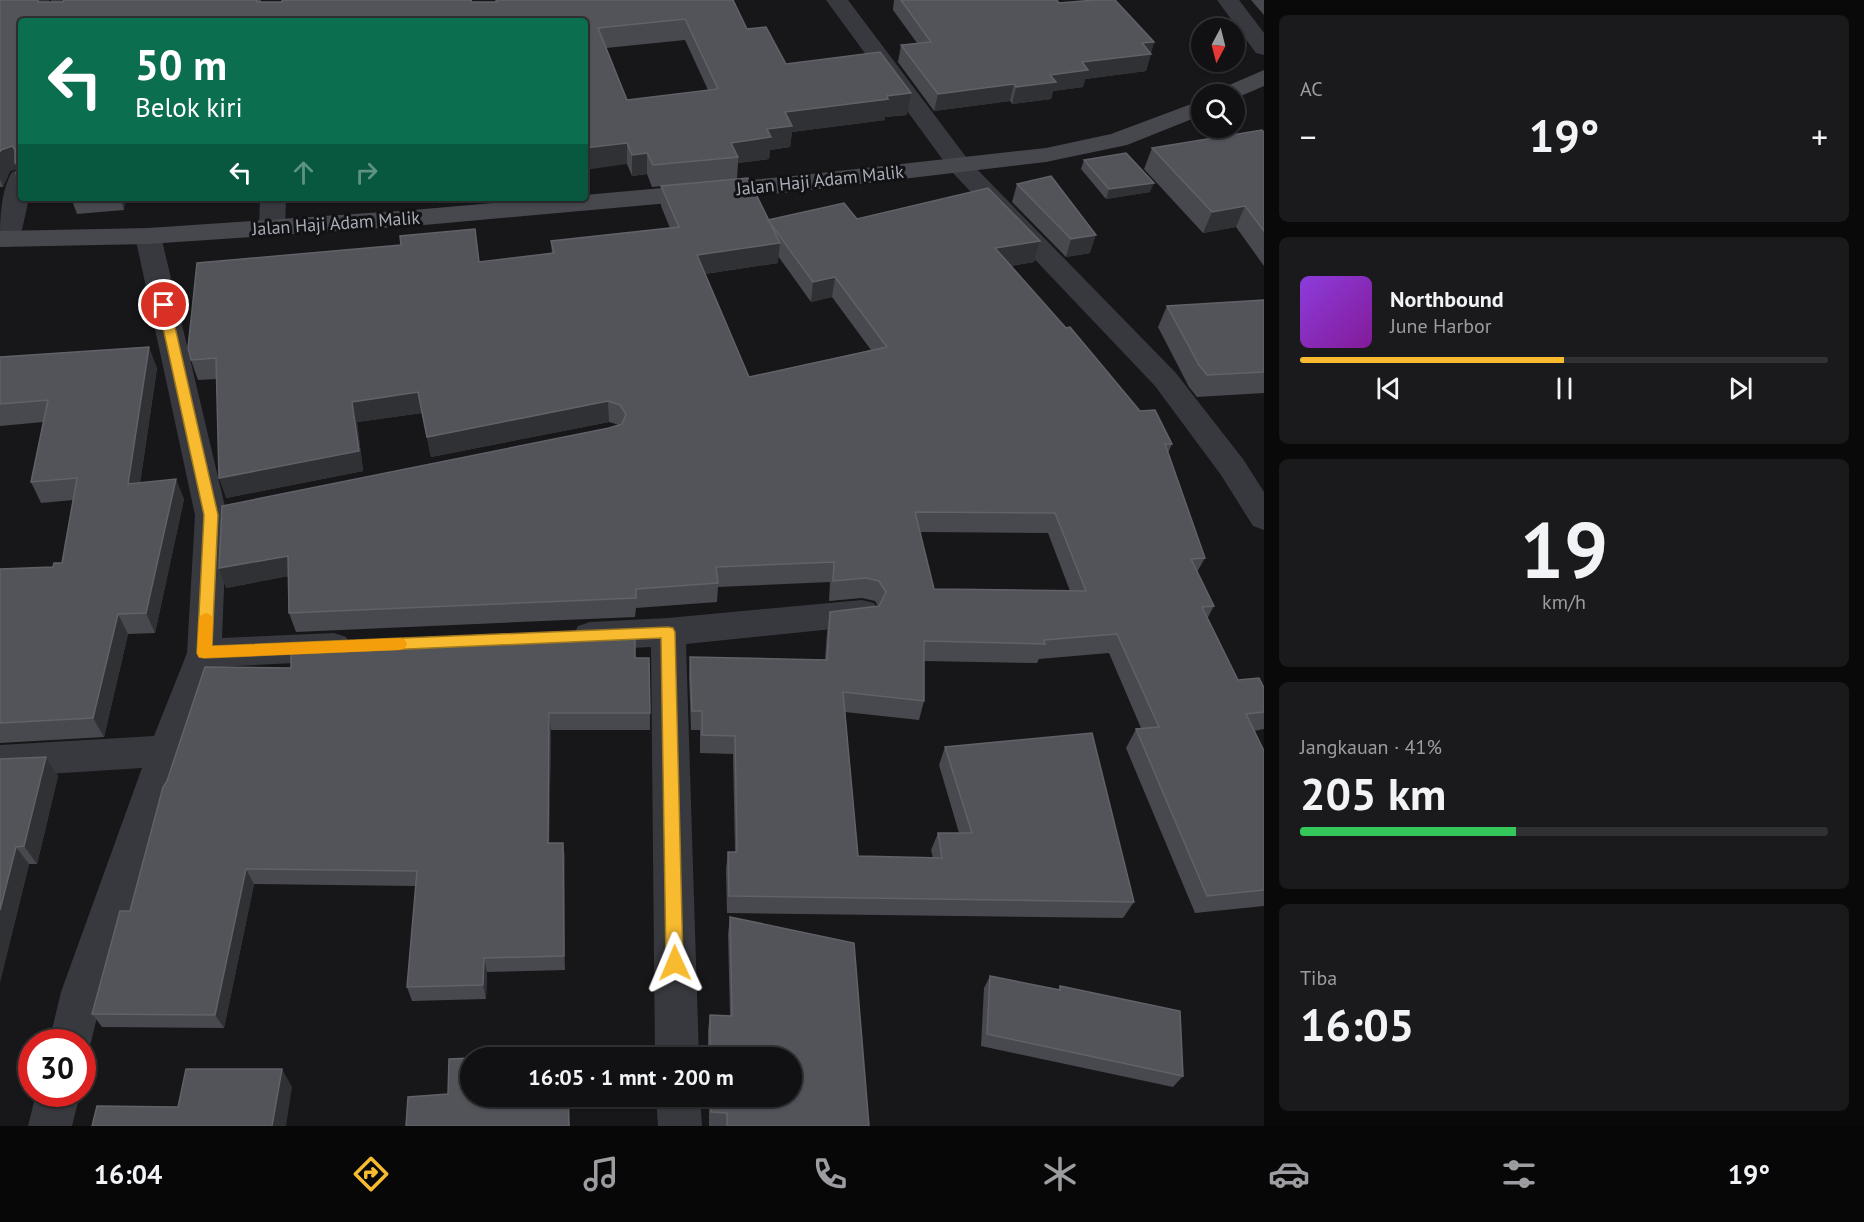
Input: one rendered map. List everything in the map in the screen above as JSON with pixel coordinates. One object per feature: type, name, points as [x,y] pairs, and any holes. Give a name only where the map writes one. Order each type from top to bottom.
[{"type":"main road","points":[[1245,86],[1264,78]]},
{"type":"main road","name":"Jalan Haji Adam Malik","points":[[3,238],[148,236],[413,218],[793,184],[1046,155],[1118,140],[1191,111]]},
{"type":"street","points":[[58,18],[62,0]]},
{"type":"street","points":[[837,0],[960,166],[1165,379],[1232,467],[1264,518]]},
{"type":"street","points":[[1228,0],[1264,48]]},
{"type":"street","points":[[3,238],[18,187]]},
{"type":"street","points":[[272,227],[273,201]]},
{"type":"street","points":[[73,1029],[82,992],[204,653],[223,512],[148,236]]},
{"type":"street","points":[[561,637],[668,632],[862,613]]},
{"type":"street","points":[[668,632],[677,1047]]},
{"type":"street","points":[[204,653],[371,645]]},
{"type":"street","points":[[0,761],[167,751]]},
{"type":"street","points":[[50,1126],[55,1107]]},
{"type":"street","points":[[679,1107],[680,1126]]},
{"type":"building","points":[[0,0],[63,2],[64,0],[257,0],[257,2],[282,2],[282,0],[471,0],[472,2],[497,2],[497,0],[733,0],[747,29],[766,27],[786,64],[880,52],[911,93],[887,96],[888,99],[785,112],[792,126],[767,129],[771,137],[731,143],[738,157],[653,165],[647,153],[632,155],[627,143],[588,148],[588,18],[18,18],[18,163],[15,163],[15,149],[12,146],[0,152]],"holes":[[[685,19],[718,89],[627,100],[598,28]]]},
{"type":"building","points":[[901,0],[1057,0],[1059,3],[1115,0],[1154,42],[1142,43],[1151,54],[1082,62],[1088,70],[1050,75],[1056,82],[1016,87],[1014,84],[938,94],[901,45],[931,42]]},
{"type":"building","points":[[1262,130],[1264,132],[1264,231],[1245,206],[1212,212],[1152,148],[1213,138],[1245,138],[1245,133]]},
{"type":"building","points":[[1126,153],[1154,183],[1109,189],[1084,160]]},
{"type":"building","points":[[1051,176],[1096,235],[1071,239],[1017,184]]},
{"type":"building","points":[[748,178],[769,220],[844,203],[857,219],[988,188],[1040,241],[995,248],[1066,328],[1070,327],[1140,411],[1155,410],[1172,444],[1165,444],[1205,558],[1191,559],[1214,606],[1202,607],[1238,680],[1259,678],[1264,688],[1264,712],[1246,714],[1264,751],[1264,890],[1207,896],[1136,729],[1159,727],[1117,634],[1044,640],[1045,644],[924,641],[924,701],[843,692],[858,856],[942,858],[938,833],[972,833],[945,747],[1092,733],[1134,902],[729,896],[728,852],[737,852],[735,736],[702,735],[702,711],[692,711],[690,657],[827,660],[830,612],[879,606],[886,592],[879,581],[866,578],[833,581],[834,562],[716,567],[718,583],[636,589],[636,598],[289,613],[288,556],[219,568],[222,506],[609,428],[622,424],[626,414],[620,405],[608,401],[427,437],[418,392],[352,402],[359,451],[219,478],[216,358],[191,360],[188,348],[197,263],[401,245],[400,236],[475,229],[479,262],[554,253],[551,241],[679,227],[661,186]],"holes":[[[770,223],[813,282],[835,277],[887,347],[749,377],[697,255],[780,243]],[[915,512],[1055,513],[1086,591],[934,589]]]},
{"type":"building","points":[[1264,300],[1264,372],[1207,375],[1199,365],[1167,306]]},
{"type":"building","points":[[149,347],[128,484],[176,479],[146,613],[118,614],[93,718],[0,723],[0,569],[53,567],[54,563],[62,563],[77,478],[31,482],[48,400],[0,404],[0,357]]},
{"type":"building","points":[[635,633],[635,658],[649,658],[650,713],[549,713],[548,843],[563,843],[564,956],[484,958],[483,985],[407,987],[417,871],[246,869],[215,1015],[92,1014],[120,911],[130,911],[163,787],[205,667],[291,668],[291,649]]},
{"type":"building","points":[[46,757],[24,846],[16,847],[0,910],[0,759]]},
{"type":"building","points":[[730,917],[854,943],[869,1126],[727,1126],[727,1113],[711,1112],[711,1107],[802,1107],[802,1047],[710,1047],[710,1015],[732,1016]]},
{"type":"building","points":[[990,976],[1060,990],[1060,986],[1180,1011],[1183,1076],[987,1034]]},
{"type":"building","points":[[460,1058],[460,1107],[568,1107],[569,1126],[406,1126],[408,1097],[448,1094],[449,1059]]},
{"type":"building","points":[[186,1069],[282,1069],[272,1126],[92,1126],[97,1106],[178,1107]]},
{"type":"slow traffic","points":[[206,619],[204,653],[400,644]]},
{"type":"route","points":[[164,305],[211,515],[204,653],[668,632],[675,963]]}]
